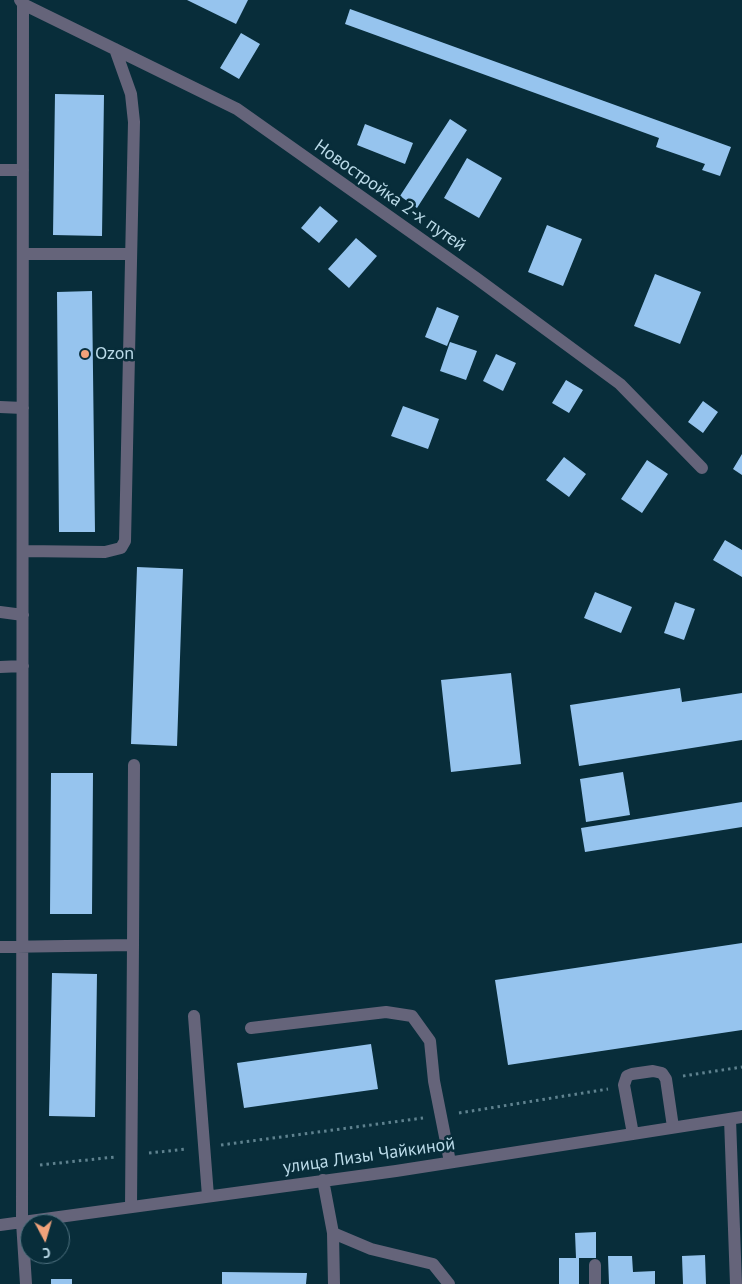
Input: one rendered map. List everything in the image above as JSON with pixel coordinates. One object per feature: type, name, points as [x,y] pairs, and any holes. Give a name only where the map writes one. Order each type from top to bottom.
[{"type":"street","name":"Новостройка 2-х путей","points":[[21,2],[237,109],[476,278],[620,384],[702,468]]},
{"type":"street","points":[[21,2],[23,170],[22,1214]]},
{"type":"street","points":[[23,551],[105,552],[121,548],[125,541],[134,122],[130,94],[115,49]]},
{"type":"street","points":[[0,170],[23,170]]},
{"type":"street","points":[[23,254],[131,254]]},
{"type":"street","points":[[0,407],[23,408]]},
{"type":"street","points":[[0,612],[23,615]]},
{"type":"street","points":[[0,667],[23,666]]},
{"type":"street","points":[[131,1207],[134,765]]},
{"type":"street","points":[[0,947],[133,945]]},
{"type":"street","points":[[251,1028],[386,1012],[412,1016],[430,1040],[434,1080],[450,1162]]},
{"type":"street","points":[[194,1016],[208,1196]]},
{"type":"street","points":[[633,1134],[624,1086],[627,1076],[652,1071],[662,1073],[666,1079],[673,1128]]},
{"type":"street","points":[[736,1118],[736,1284]]},
{"type":"street","name":"улица Лизы Чайкиной","points":[[70,1215],[450,1162],[736,1118]]},
{"type":"street","points":[[323,1180],[333,1233],[334,1284]]},
{"type":"street","name":"улица Лизы Чайкиной","points":[[0,1225],[20,1222]]},
{"type":"street","points":[[333,1233],[371,1248],[433,1264],[449,1284]]},
{"type":"street","points":[[25,1264],[26,1284]]},
{"type":"street","points":[[594,1265],[595,1284]]},
{"type":"path","points":[[666,1079],[742,1067]]},
{"type":"path","points":[[22,1167],[204,1147],[441,1115],[624,1086]]},
{"type":"building","points":[[187,0],[248,0],[236,24]]},
{"type":"building","points":[[350,9],[731,147],[720,176],[702,170],[705,164],[656,147],[659,138],[345,24]]},
{"type":"building","points":[[241,33],[260,44],[239,79],[220,68]]},
{"type":"building","points":[[55,94],[104,95],[102,236],[53,235]]},
{"type":"building","points":[[450,119],[467,130],[417,208],[400,196]]},
{"type":"building","points":[[365,124],[413,143],[405,164],[357,145]]},
{"type":"building","points":[[467,158],[502,178],[479,218],[444,198]]},
{"type":"building","points":[[320,206],[338,221],[319,243],[301,228]]},
{"type":"building","points":[[547,225],[582,239],[563,286],[528,272]]},
{"type":"building","points":[[356,238],[377,256],[349,288],[328,269]]},
{"type":"building","points":[[655,274],[701,292],[680,344],[634,326]]},
{"type":"building","points":[[92,291],[95,532],[59,532],[57,292]]},
{"type":"building","points":[[437,307],[459,316],[447,346],[425,337]]},
{"type":"building","points":[[450,342],[477,351],[466,380],[440,371]]},
{"type":"building","points":[[496,354],[516,363],[503,391],[483,381]]},
{"type":"building","points":[[566,380],[583,390],[569,413],[552,403]]},
{"type":"building","points":[[703,401],[718,412],[703,433],[688,422]]},
{"type":"building","points":[[403,406],[439,419],[428,449],[391,436]]},
{"type":"building","points":[[742,454],[742,475],[733,469]]},
{"type":"building","points":[[564,457],[586,474],[569,497],[546,480]]},
{"type":"building","points":[[647,460],[668,474],[642,513],[621,499]]},
{"type":"building","points":[[725,540],[742,550],[742,577],[713,560]]},
{"type":"building","points":[[137,567],[183,569],[177,746],[131,744]]},
{"type":"building","points":[[595,592],[632,607],[621,633],[584,618]]},
{"type":"building","points":[[675,602],[695,609],[684,640],[664,633]]},
{"type":"building","points":[[511,673],[521,764],[451,772],[441,680]]},
{"type":"building","points":[[680,688],[682,702],[742,693],[742,740],[579,766],[570,705]]},
{"type":"building","points":[[623,772],[630,815],[586,822],[580,779]]},
{"type":"building","points":[[51,773],[93,773],[92,914],[50,914]]},
{"type":"building","points":[[742,802],[742,827],[585,852],[581,828]]},
{"type":"building","points":[[742,943],[742,1030],[508,1065],[495,980]]},
{"type":"building","points":[[52,973],[97,974],[95,1117],[49,1116]]},
{"type":"building","points":[[371,1044],[378,1089],[244,1108],[237,1063]]},
{"type":"building","points":[[596,1232],[596,1258],[579,1258],[579,1284],[559,1284],[559,1258],[576,1258],[575,1233]]},
{"type":"building","points":[[705,1255],[706,1284],[683,1284],[682,1256]]},
{"type":"building","points":[[608,1256],[632,1256],[633,1272],[655,1271],[655,1284],[609,1284]]},
{"type":"building","points":[[222,1272],[307,1273],[306,1284],[222,1284]]},
{"type":"building","points":[[51,1279],[72,1279],[72,1284],[51,1284]]},
{"type":"place","name":"Ozon","points":[[85,354]]}]
